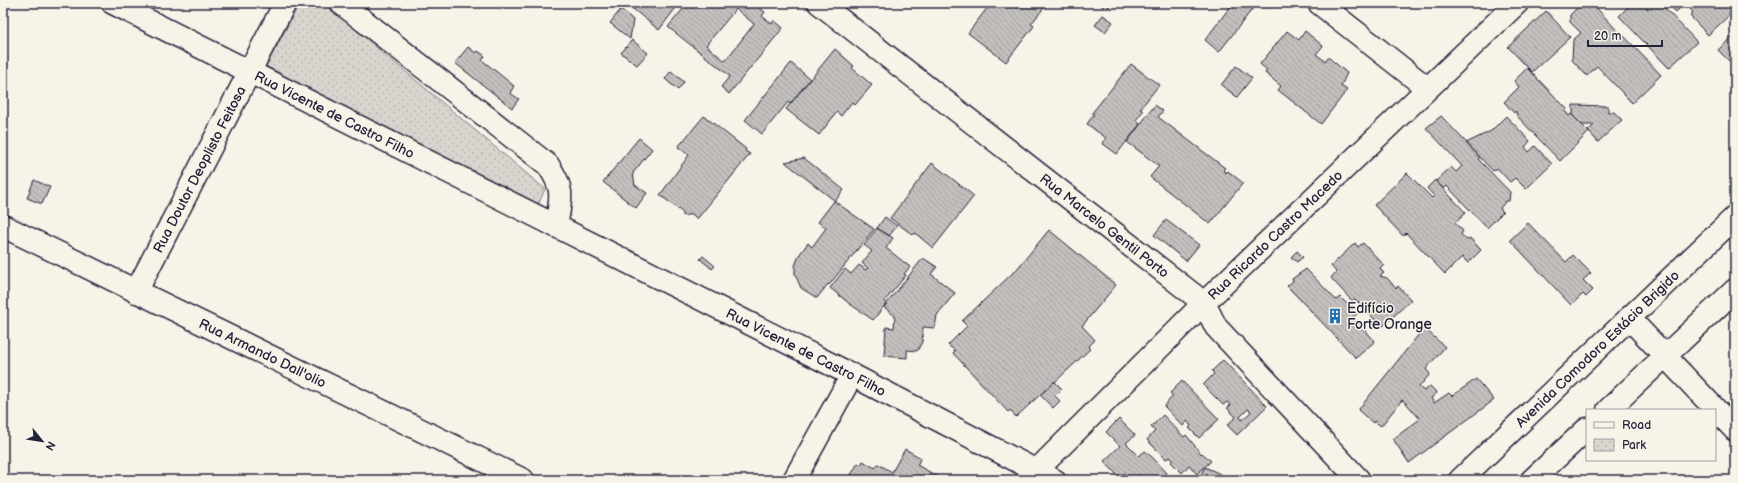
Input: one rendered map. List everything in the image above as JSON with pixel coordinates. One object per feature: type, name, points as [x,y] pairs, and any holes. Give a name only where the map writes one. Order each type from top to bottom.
[{"type":"street","name":"Rua Vicente de Castro Filho","points":[[112,3],[852,374],[1045,475]]},
{"type":"street","name":"Rua Doutor Deoplisto Feitosa","points":[[136,292],[285,3]]},
{"type":"street","points":[[341,3],[548,165],[558,180],[562,196],[556,226]]},
{"type":"street","name":"Rua Marcelo Gentil Porto","points":[[819,3],[1204,303],[1216,327],[1359,480]]},
{"type":"street","points":[[1319,3],[1427,88]]},
{"type":"street","name":"Rua Ricardo Castro Macedo","points":[[1045,475],[1204,303],[1517,3]]},
{"type":"street","name":"Avenida Comodoro Estácio Brigido","points":[[1460,480],[1735,217]]},
{"type":"street","name":"Rua Armando Dall'olio","points":[[3,226],[523,480]]},
{"type":"street","points":[[1609,409],[1666,357],[1735,290]]},
{"type":"street","points":[[1629,318],[1715,409]]},
{"type":"street","points":[[794,480],[852,374]]},
{"type":"street","points":[[1716,410],[1735,430]]},
{"type":"street","points":[[1532,480],[1586,431]]},
{"type":"green space","points":[[300,3],[324,3],[545,189],[536,210],[266,66]]},
{"type":"building","points":[[629,3],[688,3],[683,9],[678,5],[659,30],[628,5]]},
{"type":"building","points":[[688,3],[753,3],[765,12],[762,16],[772,24],[774,20],[783,28],[729,94],[721,87],[730,76],[668,27]],"holes":[[[736,9],[754,24],[725,61],[706,45]]]},
{"type":"building","points":[[991,3],[1047,4],[1031,24],[1034,26],[1006,62],[968,33]]},
{"type":"building","points":[[1098,3],[1112,3],[1109,7],[1105,5],[1103,7]]},
{"type":"building","points":[[1233,3],[1257,3],[1219,52],[1205,40]]},
{"type":"building","points":[[1260,3],[1272,3],[1267,8]]},
{"type":"building","points":[[1582,3],[1592,3],[1661,75],[1632,103],[1597,66],[1587,76],[1572,60],[1573,40],[1581,33],[1570,22],[1570,15]]},
{"type":"building","points":[[1632,3],[1660,3],[1697,42],[1669,68],[1619,16]]},
{"type":"building","points":[[1667,3],[1685,3],[1676,12]]},
{"type":"building","points":[[1696,3],[1735,3],[1735,10],[1708,35],[1690,16],[1693,12],[1690,9]]},
{"type":"building","points":[[621,9],[633,20],[630,39],[610,23]]},
{"type":"building","points":[[1546,11],[1570,37],[1532,72],[1508,47]]},
{"type":"building","points":[[1103,15],[1113,22],[1105,32],[1095,25]]},
{"type":"building","points":[[1287,31],[1299,40],[1305,31],[1323,46],[1316,54],[1325,61],[1328,57],[1347,73],[1341,86],[1347,90],[1321,124],[1278,90],[1281,86],[1265,73],[1267,70],[1260,64]]},
{"type":"building","points":[[1735,34],[1735,67],[1718,50]]},
{"type":"building","points":[[632,40],[648,53],[637,65],[621,53]]},
{"type":"building","points":[[468,47],[476,53],[478,51],[485,56],[482,60],[514,86],[510,93],[519,99],[512,108],[455,63]]},
{"type":"building","points":[[835,49],[854,66],[852,68],[872,85],[855,105],[852,102],[841,116],[837,112],[819,135],[786,109]]},
{"type":"building","points":[[791,63],[810,79],[790,104],[788,102],[762,134],[745,120]]},
{"type":"building","points":[[1131,64],[1159,85],[1140,109],[1143,111],[1136,120],[1140,124],[1117,154],[1102,143],[1106,138],[1087,124],[1094,114],[1092,113]]},
{"type":"building","points":[[1236,66],[1252,78],[1237,97],[1221,85]]},
{"type":"building","points":[[1527,68],[1567,109],[1565,111],[1569,116],[1571,114],[1589,132],[1560,161],[1517,116],[1516,111],[1514,113],[1504,102],[1519,87],[1514,81]]},
{"type":"building","points":[[671,71],[684,82],[678,90],[665,79]]},
{"type":"building","points":[[1155,105],[1163,111],[1158,117],[1225,168],[1223,170],[1226,173],[1228,171],[1243,183],[1210,224],[1150,177],[1159,166],[1127,142]]},
{"type":"building","points":[[1573,105],[1608,106],[1608,112],[1614,112],[1622,120],[1598,142],[1588,131],[1594,125],[1582,125],[1573,116]]},
{"type":"building","points":[[704,116],[746,149],[745,151],[750,154],[697,219],[692,214],[683,216],[683,213],[660,195],[689,155],[678,147]]},
{"type":"building","points":[[1441,116],[1480,157],[1478,159],[1510,192],[1509,201],[1506,201],[1500,208],[1503,212],[1487,228],[1447,186],[1444,189],[1436,181],[1451,167],[1456,172],[1462,166],[1426,128]]},
{"type":"building","points":[[1506,116],[1530,141],[1525,147],[1529,152],[1535,146],[1552,164],[1526,189],[1515,178],[1510,182],[1497,168],[1493,171],[1466,143],[1491,131]]},
{"type":"building","points":[[639,138],[652,149],[633,173],[635,185],[647,193],[636,208],[603,182]]},
{"type":"building","points":[[804,158],[844,190],[835,201],[785,162]]},
{"type":"building","points":[[932,163],[974,196],[933,248],[915,233],[913,235],[890,218]]},
{"type":"building","points":[[1407,173],[1432,198],[1434,196],[1427,188],[1435,180],[1466,213],[1455,223],[1463,231],[1461,234],[1467,240],[1470,238],[1481,250],[1468,263],[1462,257],[1445,274],[1406,233],[1403,236],[1374,205]]},
{"type":"building","points":[[34,180],[50,187],[42,204],[27,198]]},
{"type":"building","points":[[834,201],[874,229],[817,298],[801,288],[795,274],[795,266],[799,255],[808,243],[812,247],[826,228],[818,222]]},
{"type":"building","points":[[885,217],[897,226],[889,236],[877,228]]},
{"type":"building","points":[[1166,220],[1199,245],[1186,261],[1154,235]]},
{"type":"building","points":[[1528,223],[1566,262],[1573,255],[1591,273],[1583,280],[1593,290],[1586,297],[1583,294],[1571,305],[1510,240]]},
{"type":"building","points":[[877,228],[893,238],[886,248],[910,267],[904,274],[906,275],[884,302],[886,304],[873,320],[830,288],[845,269],[851,274],[859,265],[866,270],[868,268],[862,263],[872,251],[864,245]]},
{"type":"building","points":[[1049,230],[1116,285],[1082,326],[1095,340],[1088,347],[1090,349],[1055,382],[1062,389],[1055,396],[1060,401],[1053,408],[1040,395],[1055,381],[1016,417],[1010,410],[1008,412],[953,353],[955,351],[948,345],[967,326],[962,321],[1017,269]]},
{"type":"building","points":[[1355,243],[1358,247],[1363,243],[1384,265],[1380,269],[1384,273],[1380,276],[1387,278],[1396,288],[1398,286],[1411,300],[1382,327],[1355,299],[1352,301],[1331,278],[1336,272],[1331,266]]},
{"type":"building","points":[[1297,251],[1303,257],[1297,262],[1291,257]]},
{"type":"building","points":[[703,256],[715,266],[712,269],[700,259]]},
{"type":"building","points":[[923,258],[937,267],[931,274],[955,293],[937,315],[935,328],[923,327],[922,342],[917,351],[907,350],[907,358],[884,356],[886,327],[894,328],[895,316],[884,307]]},
{"type":"building","name":"Edifício Forte Orange","points":[[1306,269],[1336,300],[1340,297],[1357,314],[1353,317],[1375,341],[1356,358],[1287,286],[1293,281],[1292,279]]},
{"type":"building","points":[[1424,328],[1445,347],[1426,369],[1430,374],[1419,387],[1424,391],[1430,386],[1437,393],[1431,398],[1434,403],[1449,393],[1452,396],[1476,379],[1494,400],[1409,463],[1393,439],[1420,419],[1406,403],[1402,400],[1381,426],[1374,421],[1373,423],[1358,410]]},
{"type":"building","points":[[1223,360],[1267,406],[1237,435],[1227,425],[1236,417],[1227,408],[1231,405],[1227,402],[1223,405],[1203,385],[1214,374],[1212,371]],"holes":[[[1248,409],[1251,412],[1242,420],[1240,417]]]},
{"type":"building","points":[[1182,381],[1219,419],[1199,438],[1189,428],[1191,426],[1187,421],[1183,426],[1164,406],[1173,396],[1170,393]]},
{"type":"building","points":[[1163,415],[1184,437],[1186,435],[1201,454],[1202,453],[1211,461],[1197,474],[1189,465],[1182,473],[1171,462],[1173,460],[1170,457],[1166,459],[1147,440],[1155,431],[1151,427]]},
{"type":"building","points":[[1119,419],[1135,435],[1126,443],[1139,456],[1145,451],[1152,457],[1167,473],[1163,478],[1165,480],[1130,480],[1124,473],[1119,477],[1104,461],[1120,446],[1106,432]]},
{"type":"building","points":[[905,449],[921,458],[917,465],[944,480],[848,480],[858,463],[861,465],[863,461],[875,468],[878,464],[892,472]]},
{"type":"building","points":[[1205,467],[1216,472],[1231,480],[1198,480]]},
{"type":"place","name":"Edifício Forte Orange","points":[[1335,316]]}]
